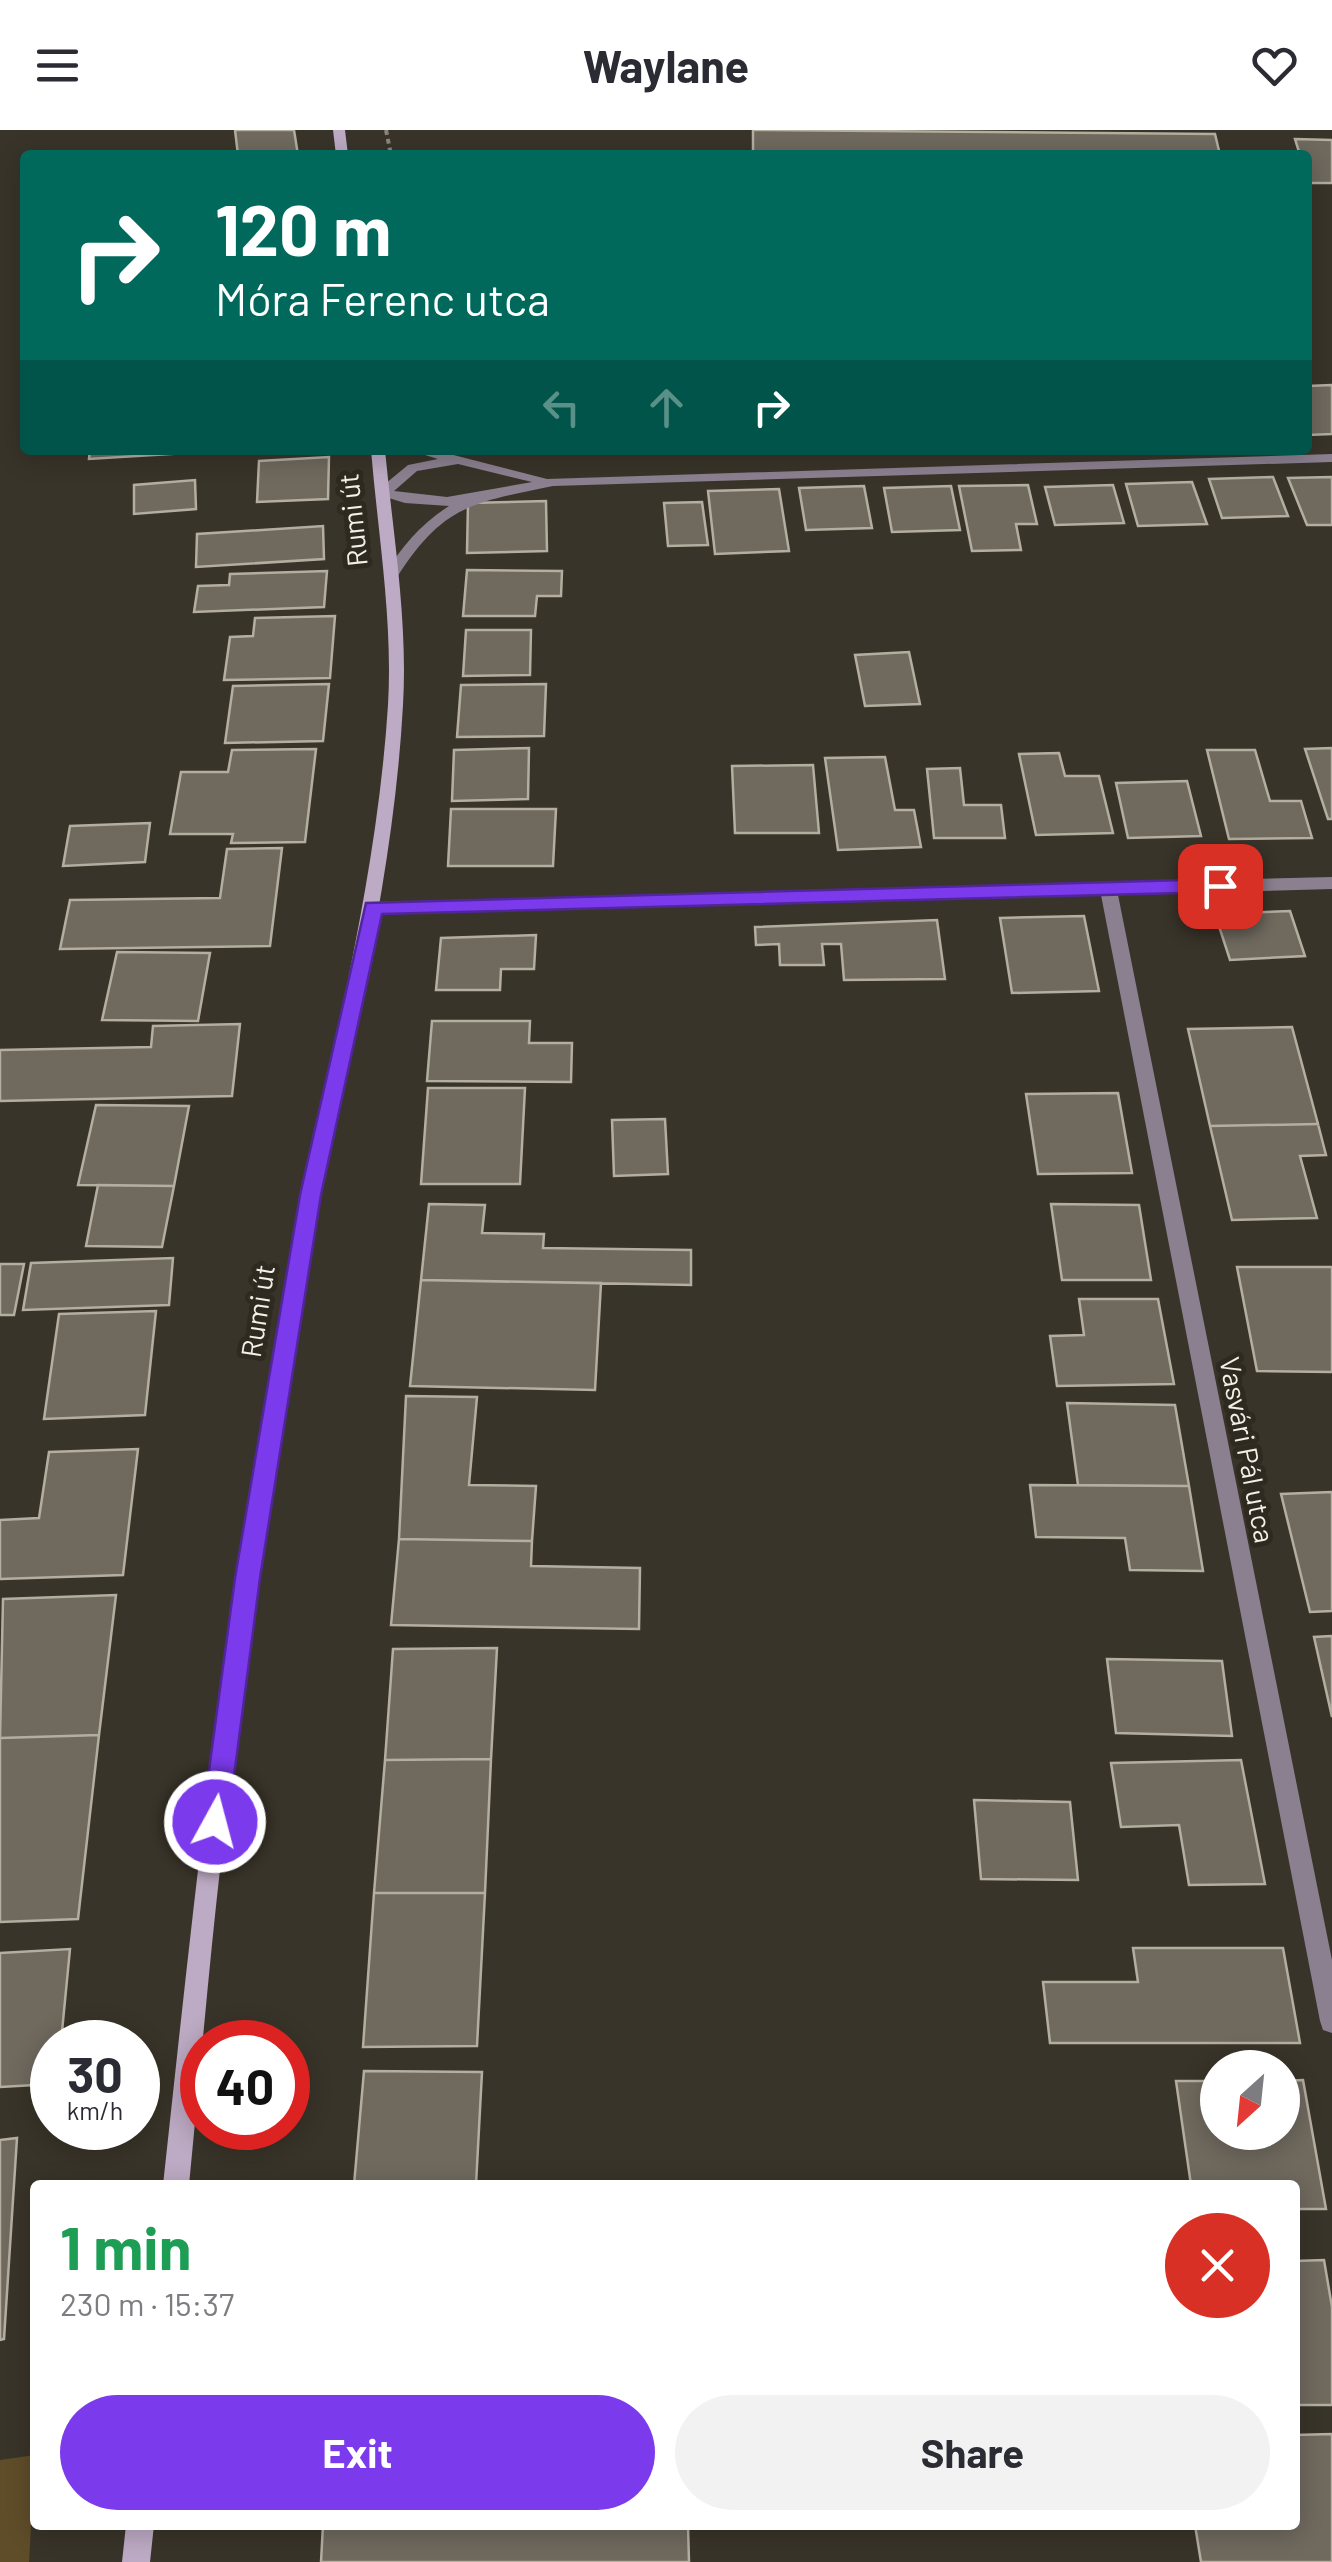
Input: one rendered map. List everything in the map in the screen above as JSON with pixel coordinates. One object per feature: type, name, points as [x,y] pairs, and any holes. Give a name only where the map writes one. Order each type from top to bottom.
[{"type":"street","name":"Rumi út","points":[[177,2180],[210,1857],[247,1578],[310,1195],[373,908],[396,700],[392,574],[379,455]]},
{"type":"street","points":[[433,455],[553,482]]},
{"type":"street","points":[[384,492],[422,502],[467,500],[553,482],[1332,458]]},
{"type":"street","points":[[384,492],[414,468],[454,461]]},
{"type":"street","points":[[392,574],[425,528],[467,500]]},
{"type":"street","points":[[373,908],[1332,882]]},
{"type":"street","name":"Vasvári Pál utca","points":[[1108,889],[1332,2022]]},
{"type":"street","points":[[136,2562],[139,2530]]},
{"type":"shaded area","points":[[30,2456],[29,2562],[0,2562],[0,2460]]},
{"type":"building","points":[[235,130],[294,130],[297,150],[237,150]]},
{"type":"building","points":[[753,130],[1215,134],[1219,150],[753,150]]},
{"type":"building","points":[[1295,139],[1332,140],[1332,183],[1312,183],[1312,150],[1298,150]]},
{"type":"building","points":[[1332,385],[1332,434],[1312,435],[1312,386]]},
{"type":"building","points":[[89,455],[154,455],[89,459]]},
{"type":"building","points":[[329,457],[328,499],[257,502],[259,461]]},
{"type":"building","points":[[1273,477],[1288,516],[1222,518],[1209,479]]},
{"type":"building","points":[[1332,477],[1332,525],[1307,525],[1288,478]]},
{"type":"building","points":[[195,480],[196,509],[134,514],[134,485]]},
{"type":"building","points":[[1192,482],[1207,524],[1138,526],[1126,484]]},
{"type":"building","points":[[1028,485],[1037,524],[1016,524],[1021,550],[972,551],[959,486]]},
{"type":"building","points":[[1113,485],[1124,523],[1055,525],[1045,487]]},
{"type":"building","points":[[864,486],[872,528],[806,530],[799,488]]},
{"type":"building","points":[[951,486],[960,530],[892,532],[884,488]]},
{"type":"building","points":[[779,489],[789,551],[715,554],[708,491]]},
{"type":"building","points":[[546,501],[547,551],[467,553],[468,503]]},
{"type":"building","points":[[702,502],[708,545],[668,546],[664,503]]},
{"type":"building","points":[[323,526],[324,559],[196,567],[197,534]]},
{"type":"building","points":[[467,570],[562,571],[561,596],[537,596],[535,616],[463,616]]},
{"type":"building","points":[[327,571],[324,607],[194,612],[198,586],[229,585],[230,574]]},
{"type":"building","points":[[335,616],[330,678],[224,680],[230,637],[253,636],[255,618]]},
{"type":"building","points":[[466,630],[531,630],[530,675],[463,676]]},
{"type":"building","points":[[909,652],[920,704],[865,706],[855,655]]},
{"type":"building","points":[[329,684],[323,741],[225,743],[233,686]]},
{"type":"building","points":[[546,684],[544,736],[457,737],[461,685]]},
{"type":"building","points":[[529,748],[528,799],[452,801],[454,750]]},
{"type":"building","points":[[1332,748],[1332,819],[1328,819],[1305,749]]},
{"type":"building","points":[[316,749],[305,842],[231,843],[233,834],[170,834],[181,772],[228,772],[232,750]]},
{"type":"building","points":[[1207,750],[1255,750],[1270,801],[1301,801],[1312,838],[1229,839]]},
{"type":"building","points":[[1059,753],[1065,776],[1099,776],[1113,833],[1036,835],[1019,754]]},
{"type":"building","points":[[885,757],[895,810],[914,810],[921,847],[838,850],[825,758]]},
{"type":"building","points":[[813,765],[819,833],[735,833],[732,766]]},
{"type":"building","points":[[960,768],[964,805],[1001,805],[1005,838],[934,838],[927,769]]},
{"type":"building","points":[[1187,781],[1201,836],[1128,838],[1116,783]]},
{"type":"building","points":[[451,809],[556,809],[553,866],[448,866]]},
{"type":"building","points":[[150,823],[145,862],[63,866],[70,826]]},
{"type":"building","points":[[282,848],[270,946],[60,949],[70,900],[220,898],[227,849]]},
{"type":"building","points":[[1290,911],[1305,956],[1230,960],[1215,914]]},
{"type":"building","points":[[1084,916],[1099,991],[1012,993],[1000,918]]},
{"type":"building","points":[[937,920],[945,979],[844,980],[841,944],[822,944],[824,965],[780,965],[779,944],[756,945],[755,927]]},
{"type":"building","points":[[536,935],[534,969],[501,969],[500,990],[436,990],[441,938]]},
{"type":"building","points":[[117,952],[210,953],[198,1021],[102,1020]]},
{"type":"building","points":[[432,1021],[530,1021],[529,1043],[572,1043],[571,1082],[427,1081]]},
{"type":"building","points":[[240,1024],[232,1096],[0,1101],[0,1050],[151,1047],[153,1026]]},
{"type":"building","points":[[1292,1027],[1318,1124],[1210,1126],[1188,1029]]},
{"type":"building","points":[[428,1088],[525,1088],[520,1184],[421,1184]]},
{"type":"building","points":[[1118,1093],[1132,1173],[1038,1174],[1026,1094]]},
{"type":"building","points":[[96,1105],[189,1106],[174,1186],[78,1185]]},
{"type":"building","points":[[665,1119],[668,1174],[614,1176],[612,1120]]},
{"type":"building","points":[[1318,1124],[1326,1155],[1300,1156],[1317,1218],[1232,1220],[1210,1126]]},
{"type":"building","points":[[98,1185],[174,1186],[162,1247],[86,1246]]},
{"type":"building","points":[[429,1204],[485,1205],[482,1233],[544,1234],[543,1248],[691,1250],[691,1285],[421,1280]]},
{"type":"building","points":[[1051,1204],[1139,1205],[1151,1280],[1062,1280]]},
{"type":"building","points":[[173,1258],[169,1305],[23,1310],[31,1263]]},
{"type":"building","points":[[0,1264],[24,1264],[14,1315],[0,1315]]},
{"type":"building","points":[[1237,1267],[1332,1267],[1332,1372],[1257,1371]]},
{"type":"building","points":[[421,1280],[601,1283],[595,1390],[410,1386]]},
{"type":"building","points":[[1079,1299],[1158,1299],[1174,1384],[1057,1386],[1050,1336],[1084,1335]]},
{"type":"building","points":[[156,1311],[145,1415],[44,1419],[59,1314]]},
{"type":"building","points":[[406,1396],[477,1397],[469,1485],[536,1486],[532,1541],[399,1539]]},
{"type":"building","points":[[1067,1403],[1175,1405],[1189,1486],[1078,1485]]},
{"type":"building","points":[[138,1449],[123,1575],[0,1579],[0,1520],[39,1518],[49,1452]]},
{"type":"building","points":[[1030,1485],[1189,1486],[1203,1571],[1130,1570],[1125,1538],[1036,1537]]},
{"type":"building","points":[[1332,1492],[1332,1611],[1310,1612],[1281,1494]]},
{"type":"building","points":[[399,1539],[532,1541],[531,1566],[640,1568],[639,1629],[391,1625]]},
{"type":"building","points":[[116,1595],[99,1735],[0,1738],[3,1599]]},
{"type":"building","points":[[1332,1636],[1332,1717],[1314,1637]]},
{"type":"building","points":[[497,1648],[491,1759],[385,1760],[393,1649]]},
{"type":"building","points":[[1107,1659],[1222,1661],[1232,1736],[1116,1733]]},
{"type":"building","points":[[99,1735],[78,1919],[0,1922],[0,1738]]},
{"type":"building","points":[[491,1759],[485,1893],[374,1893],[385,1760]]},
{"type":"building","points":[[1241,1760],[1265,1884],[1189,1885],[1179,1825],[1121,1827],[1111,1763]]},
{"type":"building","points":[[974,1800],[1070,1802],[1078,1880],[981,1879]]},
{"type":"building","points":[[374,1893],[485,1893],[477,2046],[363,2047]]},
{"type":"building","points":[[1133,1948],[1283,1948],[1300,2043],[1050,2043],[1043,1982],[1138,1982]]},
{"type":"building","points":[[70,1949],[63,2020],[30,2020],[30,2085],[0,2087],[0,1953]]},
{"type":"building","points":[[364,2071],[482,2072],[476,2180],[354,2180]]},
{"type":"building","points":[[1303,2080],[1326,2209],[1300,2209],[1300,2180],[1190,2180],[1176,2081],[1200,2081],[1200,2150],[1300,2150]]},
{"type":"building","points":[[17,2138],[4,2339],[0,2340],[0,2140]]},
{"type":"building","points":[[1324,2260],[1332,2307],[1332,2405],[1300,2405],[1300,2261]]},
{"type":"building","points":[[1332,2434],[1332,2562],[1201,2562],[1196,2530],[1300,2530],[1300,2435]]},
{"type":"building","points":[[323,2530],[688,2530],[689,2562],[321,2562]]},
{"type":"route","points":[[215,1822],[247,1578],[310,1195],[373,908],[1220,886]]}]
